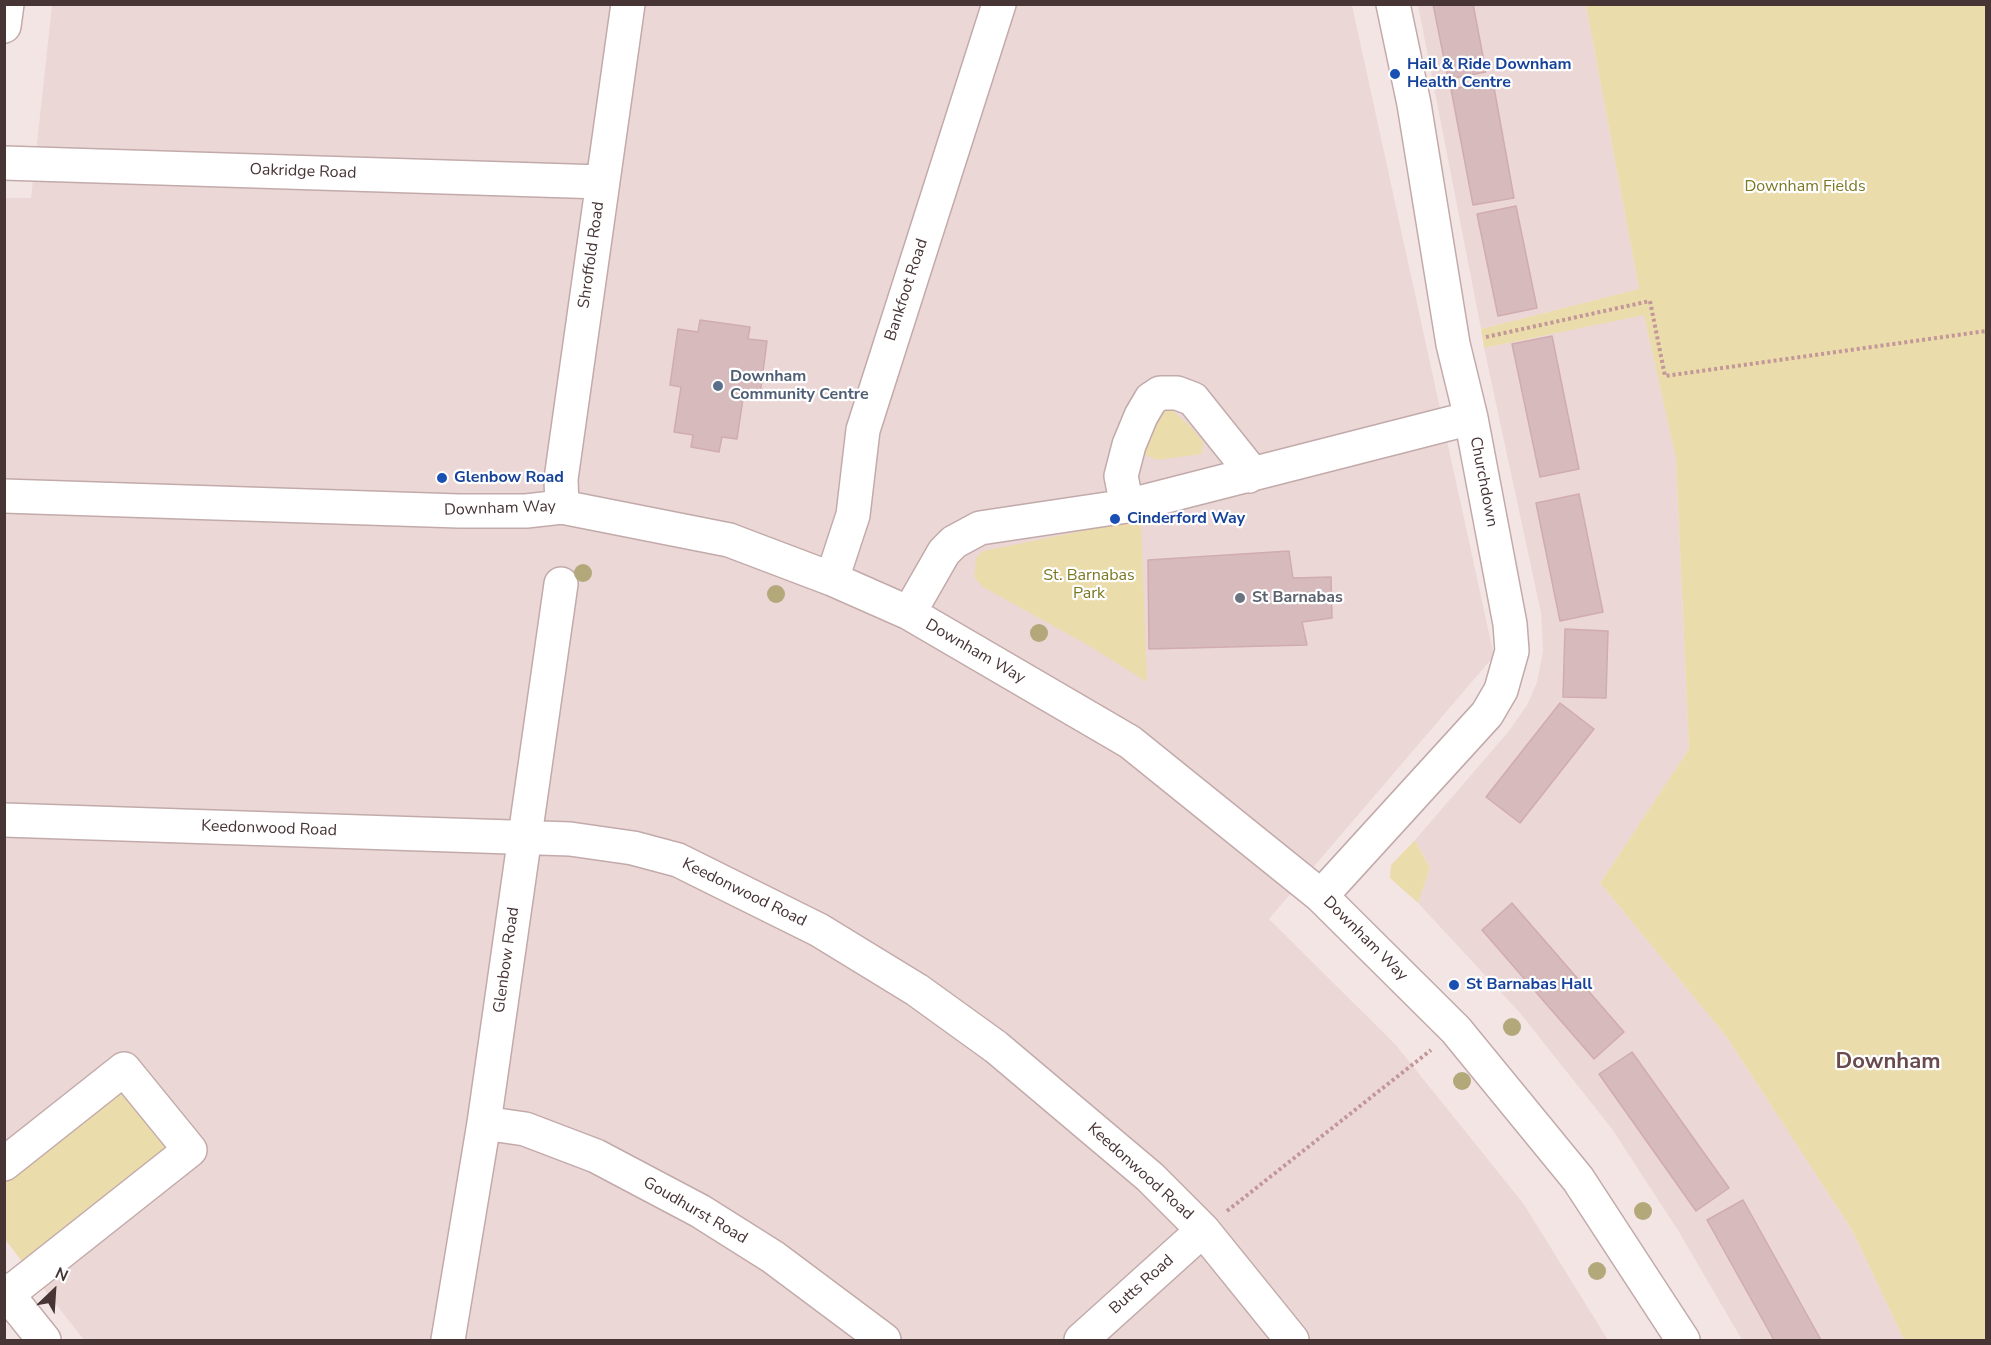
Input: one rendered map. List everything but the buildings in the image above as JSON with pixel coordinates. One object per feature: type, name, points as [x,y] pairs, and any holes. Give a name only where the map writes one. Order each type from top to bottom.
[{"type":"street","points":[[4,26],[7,4]]},
{"type":"street","name":"Shroffold Road","points":[[562,507],[561,479],[628,4]]},
{"type":"street","name":"Bankfoot Road","points":[[832,579],[852,515],[863,429],[999,4]]},
{"type":"street","name":"Churchdown","points":[[1321,896],[1487,714],[1507,673],[1512,651],[1510,624],[1470,418],[1453,344],[1413,104],[1393,4]]},
{"type":"street","name":"Oakridge Road","points":[[4,163],[602,182]]},
{"type":"street","points":[[1127,506],[1121,476],[1129,445],[1151,399],[1160,393],[1177,393],[1194,399],[1245,464],[1249,476]]},
{"type":"street","points":[[909,613],[944,552],[954,542],[980,528],[1127,506],[1470,418]]},
{"type":"street","name":"Downham Way","points":[[4,496],[459,511],[526,511],[562,507],[729,540],[832,579],[909,613],[1130,742],[1321,896],[1456,1030],[1578,1179],[1683,1341]]},
{"type":"street","name":"Glenbow Road","points":[[448,1341],[484,1124],[561,584]]},
{"type":"street","name":"Keedonwood Road","points":[[4,820],[570,839],[633,848],[678,860],[819,930],[917,990],[996,1047],[1150,1177],[1203,1230],[1292,1341]]},
{"type":"street","points":[[4,1164],[124,1069],[190,1150],[6,1292],[44,1341]]},
{"type":"street","name":"Goudhurst Road","points":[[484,1124],[525,1130],[596,1156],[700,1211],[773,1257],[884,1341]]},
{"type":"street","name":"Butts Road","points":[[1081,1341],[1203,1230]]},
{"type":"path","points":[[1453,344],[1650,301],[1665,376],[1986,331]]},
{"type":"path","points":[[1203,1230],[1456,1030]]},
{"type":"shaded area","points":[[52,5],[1352,5],[1494,656],[1269,919],[1395,1044],[1523,1203],[1608,1340],[84,1340],[5,1239],[4,198],[31,198]]},
{"type":"shaded area","points":[[1418,5],[1586,5],[1639,289],[1481,329]]},
{"type":"shaded area","points":[[1644,314],[1676,459],[1689,749],[1600,883],[1726,1036],[1852,1230],[1904,1340],[1742,1340],[1679,1232],[1612,1129],[1520,1013],[1418,903],[1430,868],[1415,840],[1508,732],[1527,705],[1537,682],[1543,651],[1541,613],[1484,348]]},
{"type":"green space","name":"Downham Fields","points":[[1586,5],[1986,5],[1986,1340],[1904,1340],[1852,1230],[1726,1036],[1600,883],[1689,749],[1676,459],[1644,315],[1484,348],[1481,329],[1639,289]]},
{"type":"green space","points":[[1161,401],[1190,426],[1203,442],[1202,454],[1157,460],[1144,454],[1144,442]]},
{"type":"green space","name":"St. Barnabas Park","points":[[1141,519],[1147,682],[1086,644],[983,587],[974,577],[976,558],[983,551]]},
{"type":"green space","points":[[1415,840],[1430,868],[1418,903],[1390,878],[1391,865]]},
{"type":"green space","points":[[119,1090],[127,1091],[168,1142],[164,1156],[24,1264],[5,1239],[5,1182]]},
{"type":"place","name":"Hail & Ride Downham Health Centre","points":[[1395,74]]},
{"type":"place","name":"Downham Community Centre","points":[[718,386]]},
{"type":"place","name":"Glenbow Road","points":[[442,478]]},
{"type":"place","name":"Cinderford Way","points":[[1115,519]]},
{"type":"place","name":"St Barnabas","points":[[1240,598]]},
{"type":"place","name":"St Barnabas Hall","points":[[1454,985]]},
{"type":"district","name":"Downham","points":[[1888,1063]]}]
